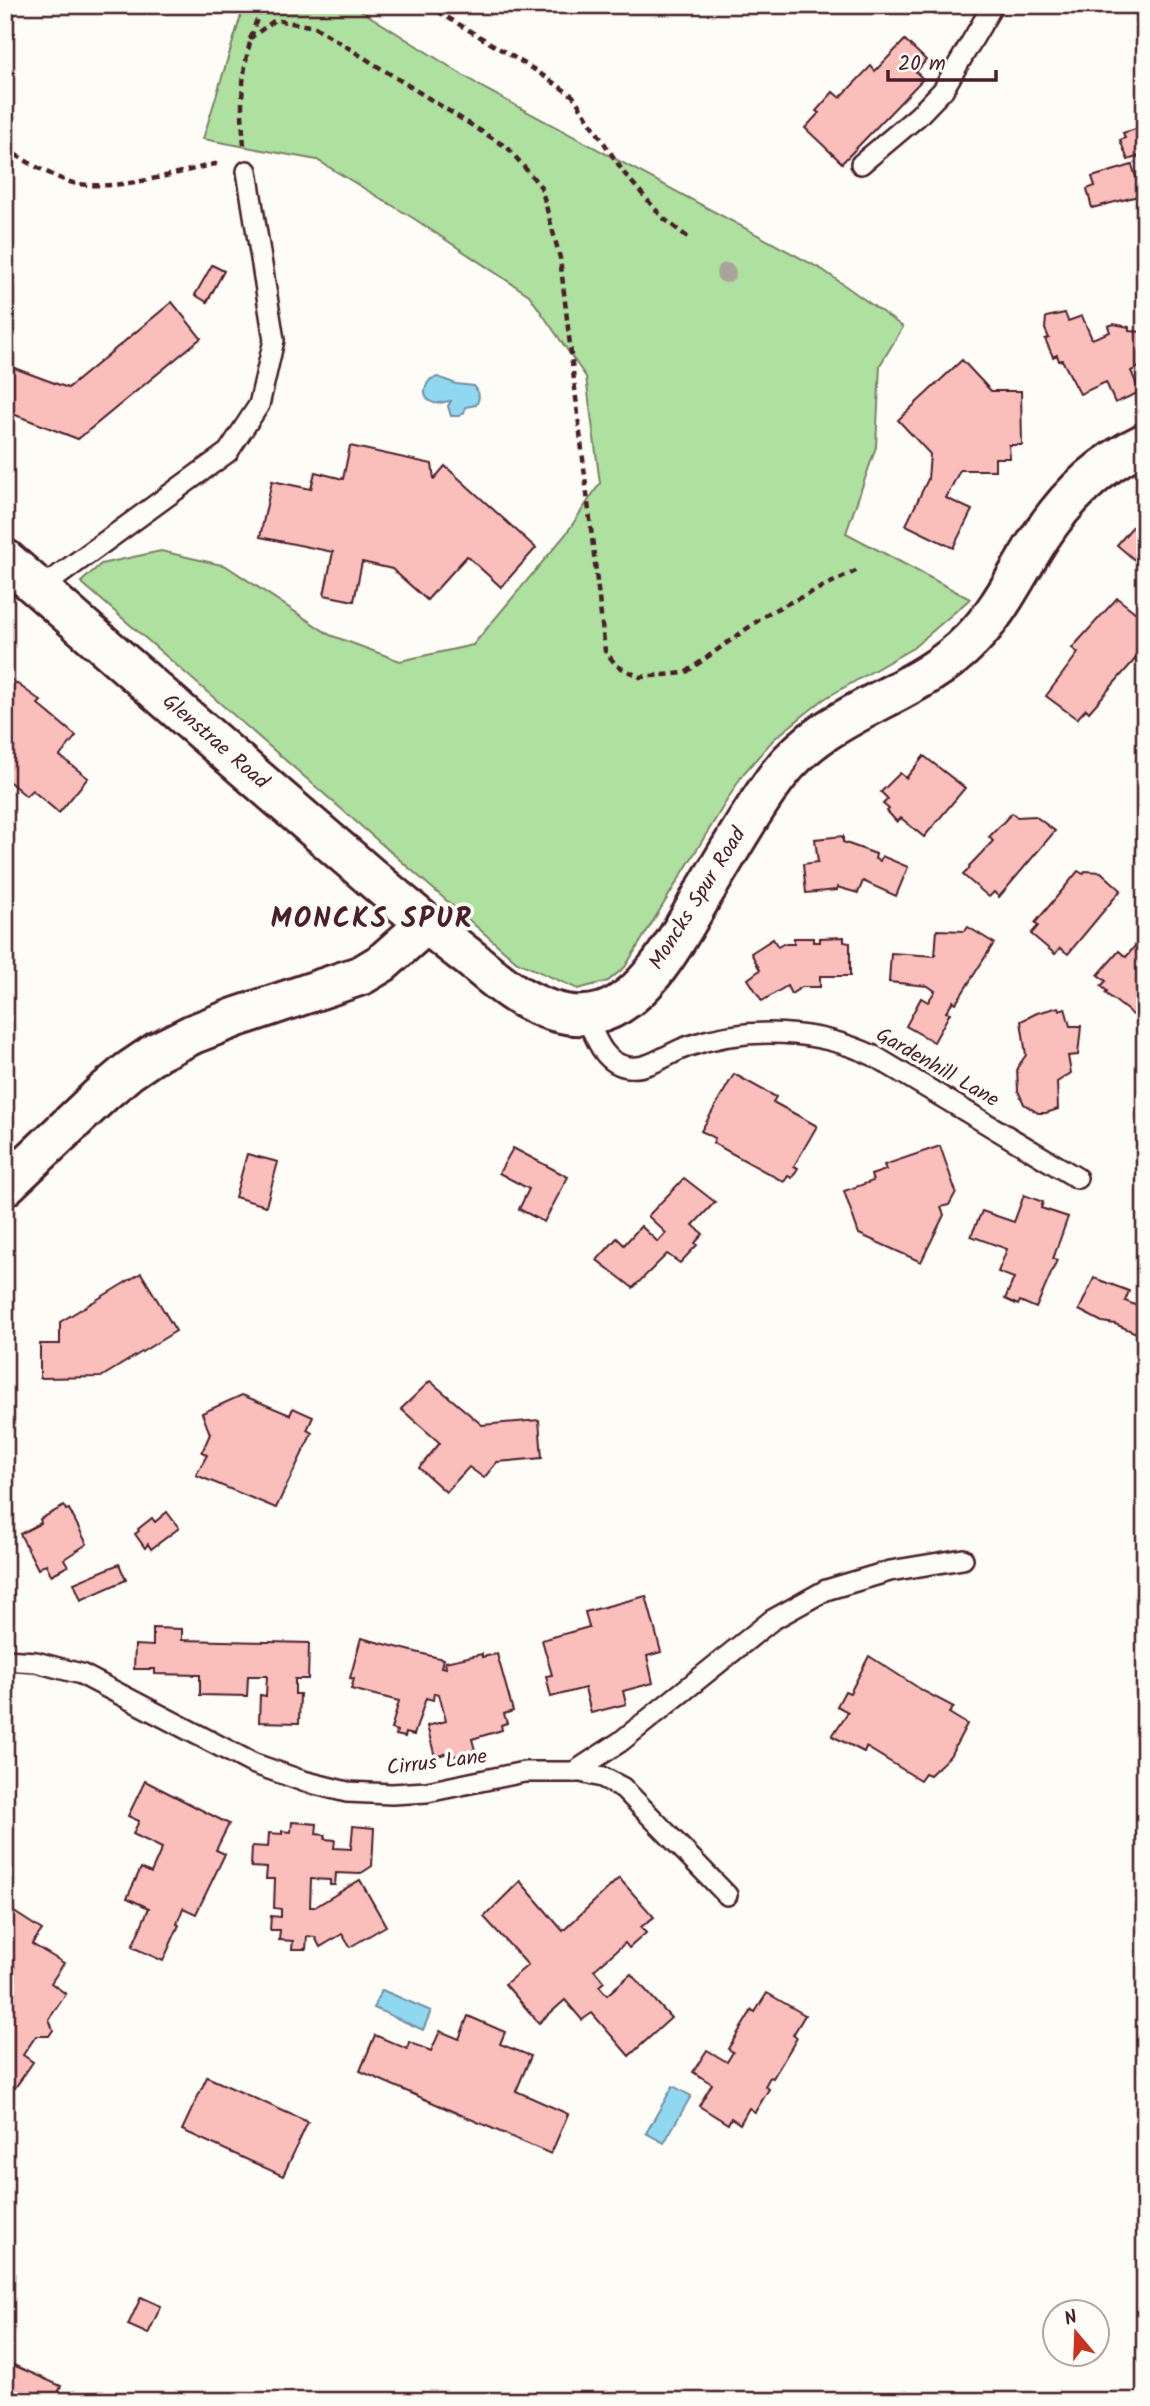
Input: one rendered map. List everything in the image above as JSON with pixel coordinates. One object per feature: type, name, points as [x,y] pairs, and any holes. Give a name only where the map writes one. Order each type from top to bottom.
[{"type":"street","name":"Moncks Spur Road","points":[[426,924],[517,995],[548,1010],[586,1016],[616,1007],[649,977],[668,953],[748,820],[778,775],[797,753],[832,725],[918,679],[970,642],[990,618],[1041,535],[1071,496],[1116,458],[1145,443]]},
{"type":"street","name":"Glenstrae Road","points":[[5,559],[426,924]]},
{"type":"street","points":[[5,1186],[103,1093],[128,1071],[157,1052],[237,1017],[362,975],[382,962],[426,924]]},
{"type":"lane","points":[[860,164],[918,116],[943,90],[993,5]]},
{"type":"lane","points":[[40,589],[228,452],[259,405],[274,340],[247,171]]},
{"type":"lane","name":"Gardenhill Lane","points":[[586,1016],[602,1051],[627,1068],[642,1067],[688,1046],[755,1032],[833,1040],[855,1047],[1077,1178]]},
{"type":"lane","points":[[574,1772],[620,1742],[772,1620],[804,1602],[826,1590],[890,1571],[963,1559]]},
{"type":"lane","name":"Cirrus Lane","points":[[5,1660],[36,1662],[81,1674],[252,1763],[303,1781],[347,1792],[426,1792],[524,1772],[574,1772],[602,1777],[623,1788],[727,1895]]},
{"type":"path","points":[[5,148],[75,184],[121,186],[215,164],[247,171],[240,104],[249,39],[262,5]]},
{"type":"path","points":[[427,5],[573,96],[624,173],[663,218],[691,239]]},
{"type":"path","points":[[249,39],[275,20],[315,27],[508,148],[541,187],[560,258],[605,650],[617,666],[640,677],[685,673],[770,612],[860,569]]},
{"type":"green space","points":[[250,5],[352,5],[485,89],[823,270],[903,327],[880,365],[876,447],[846,533],[970,599],[913,648],[824,699],[774,739],[743,774],[625,967],[608,981],[578,989],[517,962],[81,582],[101,564],[161,551],[226,566],[330,635],[400,661],[473,645],[566,534],[600,483],[586,377],[529,295],[413,218],[317,160],[203,139],[243,9]]},
{"type":"water","points":[[438,377],[456,384],[474,386],[479,395],[476,405],[465,407],[464,413],[459,416],[451,416],[448,406],[451,401],[436,403],[427,399],[426,386],[431,379]]},
{"type":"water","points":[[382,1990],[431,2011],[423,2030],[374,2008]]},
{"type":"water","points":[[673,2086],[691,2096],[664,2143],[646,2133]]},
{"type":"building","points":[[905,40],[926,60],[916,72],[923,79],[842,163],[805,128],[833,92],[840,98],[871,66],[875,71]]},
{"type":"building","points":[[1145,126],[1145,171],[1139,156],[1128,160],[1120,140],[1125,138],[1123,133]]},
{"type":"building","points":[[1132,165],[1142,195],[1092,208],[1087,189],[1095,186],[1092,177]]},
{"type":"building","points":[[212,265],[224,271],[207,302],[195,295]]},
{"type":"building","points":[[172,302],[201,338],[78,439],[5,411],[6,365],[68,388]]},
{"type":"building","points":[[1065,313],[1068,321],[1082,316],[1092,339],[1110,332],[1108,326],[1114,324],[1129,327],[1129,331],[1145,332],[1145,367],[1131,371],[1140,392],[1115,403],[1106,382],[1080,394],[1062,360],[1059,361],[1057,355],[1053,357],[1045,339],[1049,338],[1045,329],[1046,317]]},
{"type":"building","points":[[962,360],[991,391],[1021,391],[1022,445],[1009,445],[1010,458],[995,458],[995,470],[960,470],[946,498],[972,510],[953,548],[906,525],[928,479],[930,454],[898,420]]},
{"type":"building","points":[[350,446],[432,464],[434,479],[445,466],[536,548],[501,587],[467,556],[427,600],[392,569],[362,562],[354,601],[324,595],[333,552],[260,537],[272,481],[311,489],[315,472],[343,479]]},
{"type":"building","points":[[1139,519],[1145,525],[1144,568],[1117,545]]},
{"type":"building","points":[[1117,598],[1145,620],[1145,643],[1136,654],[1138,656],[1089,712],[1086,709],[1077,719],[1046,696],[1078,653],[1072,648]]},
{"type":"building","points":[[5,675],[41,701],[38,704],[76,736],[60,756],[88,778],[59,813],[32,790],[26,796],[5,778]]},
{"type":"building","points":[[924,756],[965,788],[924,837],[901,818],[897,822],[883,804],[888,799],[881,792],[900,773],[906,778]]},
{"type":"building","points":[[1012,813],[1017,817],[1035,816],[1055,831],[999,897],[994,892],[989,897],[963,875],[993,841],[989,837]]},
{"type":"building","points":[[843,836],[843,842],[876,854],[875,859],[880,861],[882,856],[908,867],[896,896],[863,881],[858,893],[837,887],[837,890],[806,893],[803,864],[818,862],[815,839]]},
{"type":"building","points":[[1078,871],[1083,874],[1085,871],[1101,872],[1121,890],[1068,954],[1060,948],[1055,954],[1031,934],[1038,926],[1035,923]]},
{"type":"building","points":[[968,927],[994,943],[956,1003],[953,1001],[946,1012],[950,1013],[934,1042],[906,1026],[921,998],[928,1002],[935,991],[928,986],[889,982],[891,953],[935,956],[937,930],[965,931]]},
{"type":"building","points":[[1144,935],[1145,1017],[1141,1021],[1105,993],[1107,991],[1101,986],[1106,981],[1098,975],[1119,951],[1126,957]]},
{"type":"building","points":[[844,937],[844,942],[850,943],[850,976],[820,976],[820,987],[802,987],[791,994],[787,986],[762,1001],[748,979],[760,970],[751,953],[773,939],[778,947],[794,944],[794,938],[813,938],[813,942],[820,942],[820,938]]},
{"type":"building","points":[[1059,1007],[1060,1010],[1065,1008],[1070,1026],[1081,1026],[1078,1055],[1068,1056],[1071,1073],[1057,1082],[1058,1109],[1038,1113],[1024,1104],[1018,1091],[1017,1068],[1026,1055],[1021,1021]]},
{"type":"building","points":[[734,1074],[776,1097],[773,1102],[817,1126],[794,1166],[798,1168],[792,1178],[788,1176],[784,1182],[713,1143],[715,1138],[701,1131]]},
{"type":"building","points":[[1145,1139],[1145,1178],[1141,1179],[1138,1140]]},
{"type":"building","points":[[940,1146],[956,1192],[949,1205],[941,1207],[944,1215],[921,1262],[859,1234],[844,1191],[873,1181],[871,1175],[886,1170],[884,1165]]},
{"type":"building","points":[[513,1148],[568,1177],[544,1222],[519,1209],[529,1189],[499,1173]]},
{"type":"building","points":[[247,1154],[278,1162],[266,1206],[235,1197]]},
{"type":"building","points":[[684,1178],[715,1202],[693,1225],[703,1234],[695,1243],[697,1245],[680,1263],[667,1254],[633,1288],[597,1260],[617,1238],[624,1245],[641,1226],[658,1242],[666,1233],[648,1216]]},
{"type":"building","points":[[1024,1195],[1043,1202],[1041,1208],[1068,1217],[1053,1259],[1057,1260],[1036,1308],[1020,1301],[1018,1305],[1005,1299],[1014,1278],[998,1272],[1007,1249],[971,1236],[982,1211],[1014,1222]]},
{"type":"building","points":[[141,1273],[176,1331],[101,1377],[40,1378],[40,1344],[60,1344],[60,1322]]},
{"type":"building","points":[[1094,1278],[1129,1291],[1125,1301],[1145,1309],[1145,1334],[1102,1322],[1079,1310]]},
{"type":"building","points":[[430,1381],[482,1425],[539,1420],[542,1458],[497,1462],[484,1478],[469,1467],[446,1492],[419,1468],[440,1443],[401,1409]]},
{"type":"building","points":[[242,1395],[290,1415],[293,1408],[313,1417],[307,1430],[312,1433],[276,1508],[196,1475],[207,1455],[202,1452],[210,1434],[202,1413]]},
{"type":"building","points":[[64,1506],[66,1510],[69,1509],[87,1544],[64,1559],[68,1566],[51,1575],[46,1564],[38,1569],[20,1534]]},
{"type":"building","points":[[167,1512],[179,1528],[151,1549],[148,1544],[145,1548],[135,1534],[138,1529],[152,1518],[155,1522]]},
{"type":"building","points":[[119,1564],[126,1580],[81,1600],[74,1583]]},
{"type":"building","points":[[646,1596],[661,1652],[647,1656],[653,1683],[623,1691],[626,1704],[591,1713],[585,1688],[551,1697],[546,1676],[552,1675],[542,1640],[589,1627],[585,1612]]},
{"type":"building","points":[[153,1628],[182,1629],[182,1640],[309,1643],[308,1679],[295,1679],[295,1694],[300,1694],[299,1723],[259,1722],[260,1695],[266,1696],[267,1676],[248,1676],[247,1696],[200,1695],[200,1675],[155,1674],[155,1669],[134,1669],[135,1645],[153,1646]]},
{"type":"building","points":[[361,1638],[443,1659],[441,1667],[446,1668],[445,1662],[482,1654],[482,1657],[497,1654],[513,1711],[504,1714],[507,1723],[501,1725],[502,1730],[472,1739],[475,1750],[452,1757],[451,1752],[435,1757],[427,1726],[446,1721],[439,1694],[434,1693],[433,1700],[426,1698],[414,1735],[396,1735],[397,1731],[391,1729],[399,1701],[351,1689],[354,1679],[350,1678]]},
{"type":"building","points":[[869,1656],[954,1707],[949,1713],[967,1724],[950,1756],[930,1775],[925,1773],[920,1780],[866,1747],[864,1752],[832,1736],[848,1712],[837,1706],[845,1691],[850,1693]]},
{"type":"building","points":[[145,1781],[229,1824],[216,1850],[225,1854],[196,1914],[183,1908],[177,1924],[179,1925],[163,1961],[132,1947],[149,1908],[127,1898],[141,1868],[151,1873],[162,1848],[133,1834],[139,1821],[128,1816]]},
{"type":"building","points":[[292,1822],[317,1824],[316,1834],[335,1840],[334,1848],[351,1849],[353,1826],[374,1828],[372,1866],[360,1874],[336,1873],[335,1885],[330,1885],[330,1880],[311,1879],[310,1907],[315,1907],[360,1880],[386,1926],[350,1947],[342,1934],[320,1947],[315,1937],[307,1936],[306,1949],[292,1949],[293,1941],[279,1940],[280,1930],[270,1930],[271,1916],[281,1917],[281,1909],[274,1908],[275,1879],[266,1879],[267,1868],[251,1867],[252,1846],[268,1847],[269,1833],[291,1832]]},
{"type":"building","points":[[619,1878],[654,1917],[641,1927],[646,1933],[629,1948],[625,1943],[594,1970],[604,1982],[599,1986],[607,1995],[631,1974],[671,2018],[629,2056],[592,2013],[582,2020],[565,2000],[539,2023],[505,1984],[528,1965],[484,1917],[520,1881],[563,1931]]},
{"type":"building","points":[[8,1908],[42,1930],[32,1944],[64,1963],[51,1983],[66,1994],[49,2019],[53,2030],[49,2036],[36,2036],[23,2055],[33,2062],[15,2088],[11,2085],[6,2092],[5,1912]]},
{"type":"building","points":[[767,1993],[805,2015],[793,2035],[797,2038],[773,2078],[770,2077],[765,2086],[769,2089],[755,2112],[749,2108],[740,2124],[731,2118],[728,2124],[699,2106],[712,2084],[693,2072],[707,2050],[727,2062],[733,2052],[728,2049],[752,2010],[755,2012]]},
{"type":"building","points":[[468,2016],[505,2032],[500,2044],[531,2056],[516,2091],[568,2114],[551,2154],[360,2071],[375,2035],[407,2049],[409,2042],[431,2051],[440,2031],[459,2039]]},
{"type":"building","points":[[207,2077],[308,2122],[283,2176],[182,2130]]},
{"type":"building","points":[[141,2297],[161,2306],[148,2334],[128,2325]]},
{"type":"building","points":[[11,2364],[61,2386],[55,2401],[5,2401],[5,2366],[9,2368]]},
{"type":"district","name":"MONCKS SPUR","points":[[372,919]]}]
